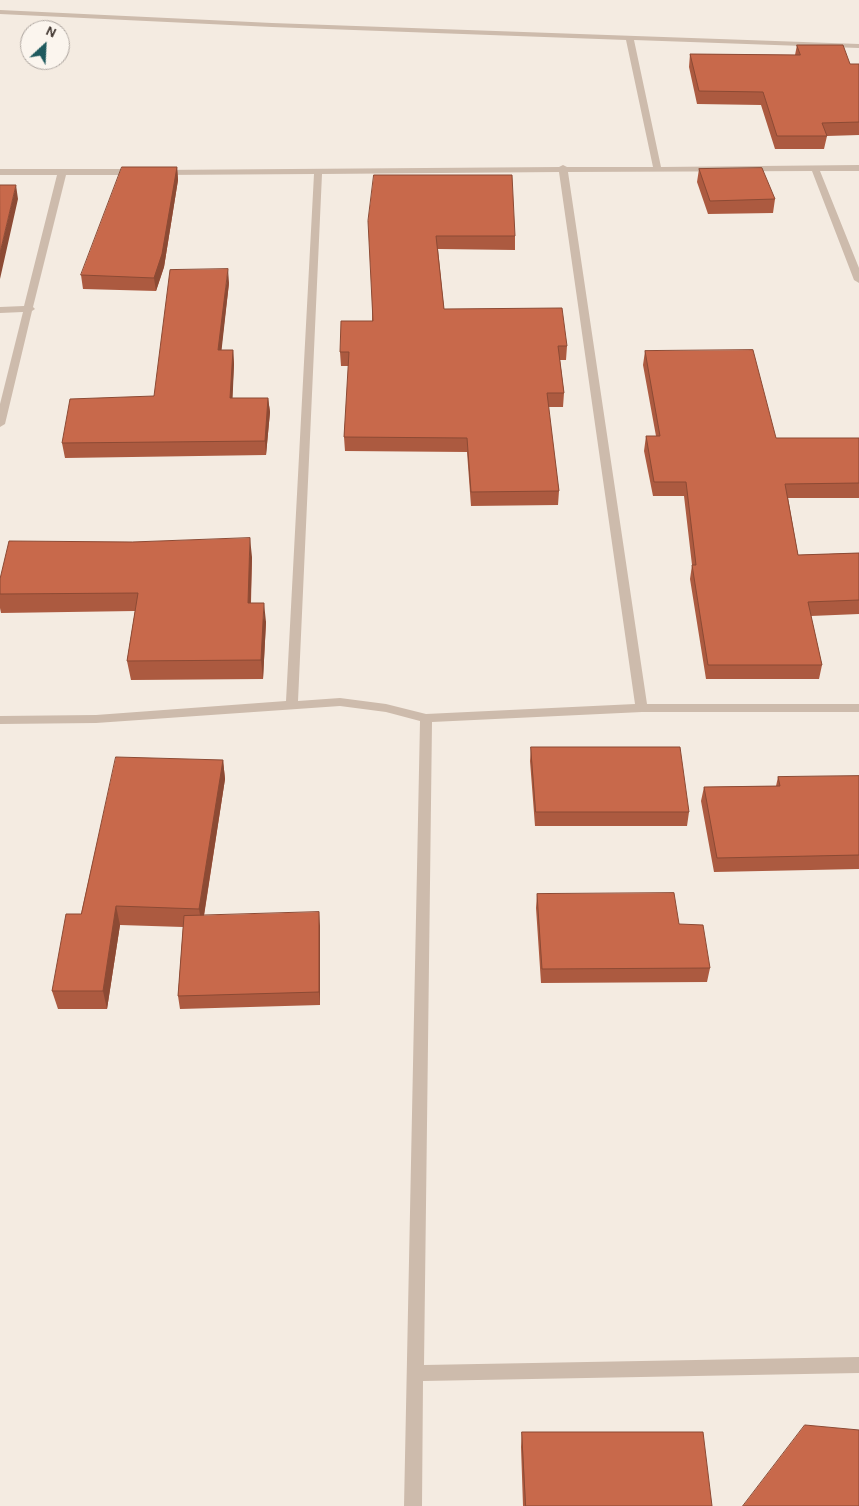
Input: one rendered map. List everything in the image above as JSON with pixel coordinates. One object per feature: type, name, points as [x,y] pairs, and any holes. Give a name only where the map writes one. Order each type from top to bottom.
[{"type":"street","points":[[0,12],[262,25],[859,46]]},
{"type":"street","points":[[630,39],[657,168]]},
{"type":"street","points":[[563,168],[642,708]]},
{"type":"street","points":[[815,168],[859,280]]},
{"type":"street","points":[[0,172],[859,168]]},
{"type":"street","points":[[292,704],[318,171]]},
{"type":"street","points":[[0,424],[30,309],[62,172]]},
{"type":"street","points":[[0,310],[30,309]]},
{"type":"street","points":[[0,720],[96,719],[340,702],[386,708],[426,718],[642,708],[859,708]]},
{"type":"street","points":[[413,1506],[426,718]]},
{"type":"street","points":[[415,1373],[859,1365]]},
{"type":"building","points":[[797,45],[843,45],[850,64],[859,64],[859,122],[822,123],[827,136],[777,136],[763,92],[699,91],[690,54],[800,55]]},
{"type":"building","points":[[122,167],[177,167],[162,254],[154,278],[81,275]]},
{"type":"building","points":[[762,168],[775,199],[710,201],[699,169]]},
{"type":"building","points":[[374,175],[512,175],[515,236],[436,236],[444,309],[562,308],[567,346],[558,346],[564,393],[547,393],[559,491],[471,492],[467,438],[344,437],[349,352],[340,352],[341,321],[373,321],[368,221]]},
{"type":"building","points":[[0,185],[16,185],[0,253]]},
{"type":"building","points":[[228,269],[218,350],[233,350],[230,398],[268,398],[265,441],[62,443],[70,399],[154,396],[170,270]]},
{"type":"building","points":[[753,350],[776,438],[859,438],[859,483],[785,484],[798,555],[859,553],[859,600],[808,602],[822,665],[708,665],[692,565],[696,565],[686,482],[654,482],[646,436],[660,436],[645,351]]},
{"type":"building","points":[[250,538],[248,603],[264,603],[261,660],[127,661],[138,593],[0,594],[0,579],[9,541],[132,542]]},
{"type":"building","points":[[531,747],[680,747],[689,812],[536,812]]},
{"type":"building","points":[[116,757],[223,760],[199,909],[116,906],[103,991],[52,991],[66,914],[81,914]]},
{"type":"building","points":[[859,776],[859,855],[717,858],[704,787],[780,786],[778,777]]},
{"type":"building","points":[[674,893],[679,924],[703,925],[710,968],[542,969],[537,894]]},
{"type":"building","points":[[319,912],[319,992],[178,996],[184,916]]},
{"type":"building","points":[[805,1425],[859,1430],[859,1506],[743,1506]]},
{"type":"building","points":[[522,1432],[703,1432],[712,1506],[526,1506]]}]
